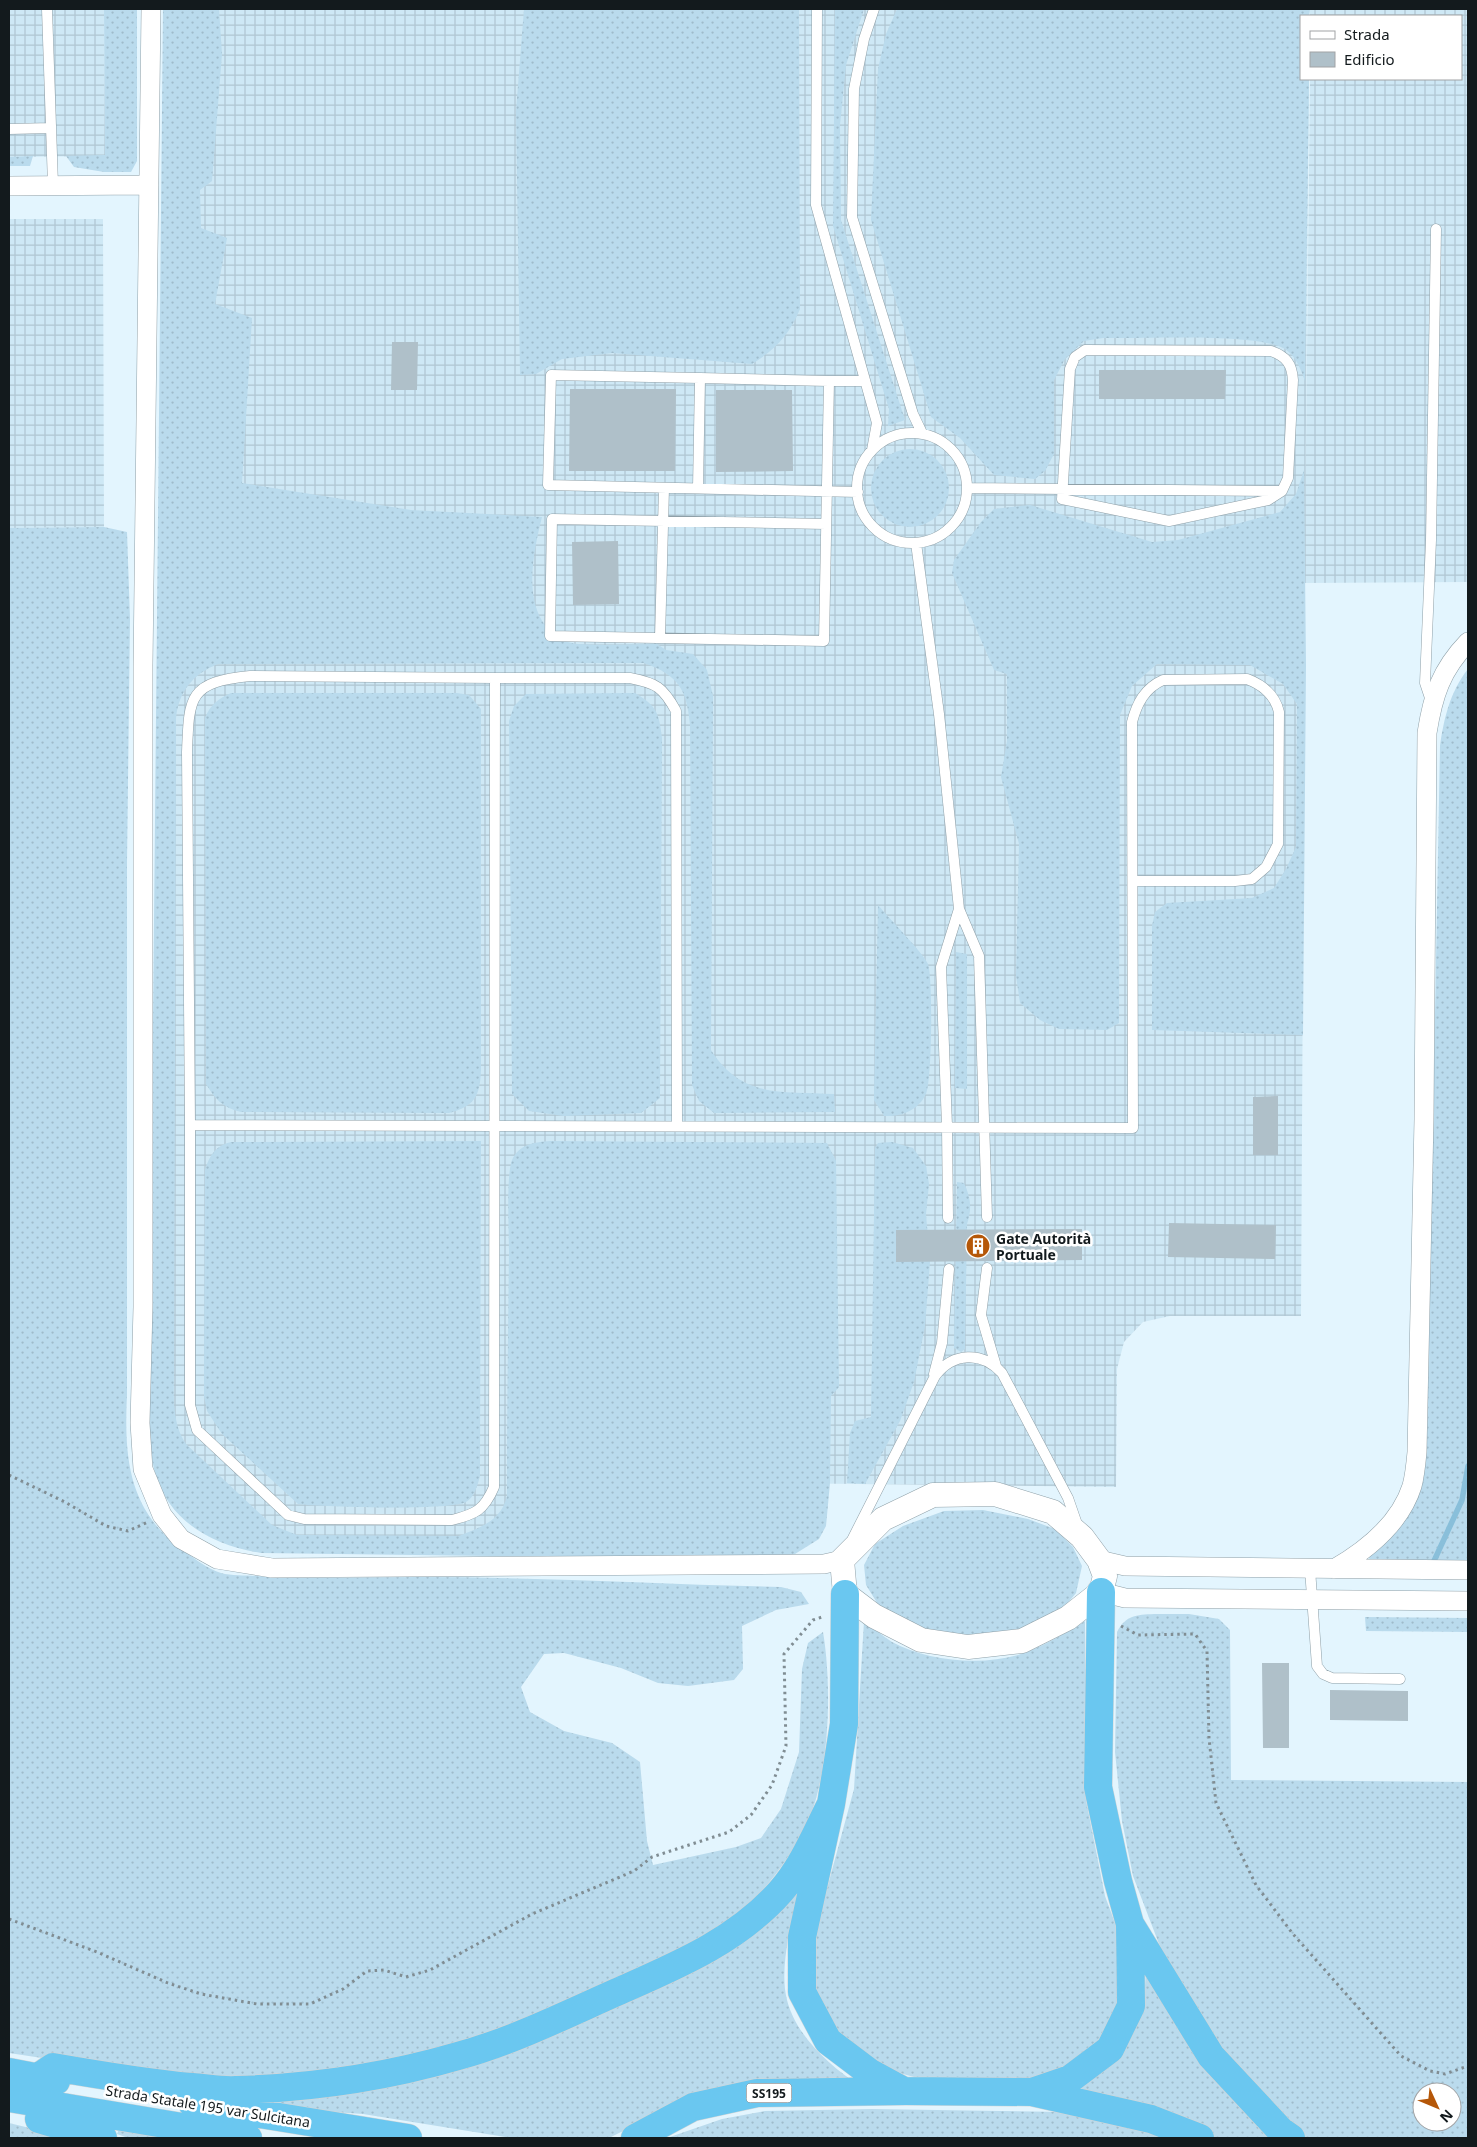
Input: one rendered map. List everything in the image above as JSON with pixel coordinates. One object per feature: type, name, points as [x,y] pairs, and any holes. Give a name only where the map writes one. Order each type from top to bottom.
[{"type":"highway","points":[[844,1602],[844,1724],[832,1804],[802,1936],[802,1992],[828,2041],[869,2072],[906,2092],[1032,2092],[1151,2119],[1200,2138]]},
{"type":"highway","points":[[1032,2092],[1070,2079],[1110,2049],[1131,2006],[1130,1924],[1118,1881],[1098,1787],[1101,1603]]},
{"type":"highway","points":[[37,2078],[53,2067],[158,2084],[234,2090],[317,2086],[399,2071],[459,2056],[532,2030],[667,1970],[720,1943],[749,1921],[780,1891],[800,1866],[832,1804]]},
{"type":"highway","points":[[1130,1924],[1211,2056],[1281,2131],[1291,2138]]},
{"type":"highway","name":"Strada Statale 195 var Sulcitana","points":[[9,2072],[408,2138]]},
{"type":"highway","name":"SS195","points":[[638,2136],[693,2107],[757,2093],[906,2092]]},
{"type":"highway","name":"Strada Statale 195 var Sulcitana","points":[[9,2098],[248,2138]]},
{"type":"highway","points":[[9,2111],[54,2122],[103,2138]]},
{"type":"street","points":[[150,9],[143,666],[143,1306],[140,1423],[143,1469],[162,1515],[181,1539],[217,1559],[272,1568],[824,1564],[842,1560],[883,1519],[933,1495],[995,1494],[1053,1512],[1082,1537],[1099,1560],[1105,1576],[1101,1603]]},
{"type":"street","points":[[9,186],[149,185]]},
{"type":"street","points":[[1334,1569],[1358,1555],[1395,1518],[1412,1486],[1417,1452],[1424,1128],[1427,733],[1432,702],[1443,672],[1468,642]]},
{"type":"street","points":[[842,1560],[844,1602],[921,1640],[968,1647],[1022,1640],[1101,1603],[1125,1598],[1312,1598],[1468,1601]]},
{"type":"street","points":[[1099,1560],[1126,1566],[1468,1570]]},
{"type":"lane","points":[[47,9],[53,185]]},
{"type":"lane","points":[[817,9],[816,205],[877,423],[872,450]]},
{"type":"lane","points":[[874,9],[864,39],[854,89],[852,217],[913,414],[922,433]]},
{"type":"lane","points":[[9,129],[51,128]]},
{"type":"lane","points":[[1432,702],[1425,683],[1431,540],[1436,229]]},
{"type":"lane","points":[[1092,350],[1271,351],[1285,358],[1292,372],[1288,478],[1282,491],[1268,500],[1169,521],[1062,499],[1071,362],[1079,352],[1092,350]]},
{"type":"lane","points":[[858,492],[548,485],[551,375],[866,381]]},
{"type":"lane","points":[[698,488],[700,378]]},
{"type":"lane","points":[[826,524],[552,519],[550,636],[824,641],[829,380]]},
{"type":"lane","points":[[904,433],[922,433],[936,438],[949,446],[959,458],[966,473],[968,488],[965,504],[958,518],[948,530],[934,538],[916,543],[897,541],[880,533],[867,519],[859,502],[857,484],[862,465],[872,450],[886,439],[904,433]]},
{"type":"lane","points":[[660,638],[664,488]]},
{"type":"lane","points":[[968,488],[1282,491]]},
{"type":"lane","points":[[916,543],[939,714],[958,909],[979,956],[987,1217]]},
{"type":"lane","points":[[495,678],[494,1487],[488,1501],[482,1508],[468,1516],[442,1520],[304,1519],[288,1515],[197,1430],[190,1405],[188,752],[189,710],[196,697],[206,685],[220,679],[250,676],[630,678],[652,683],[666,693],[676,710],[676,1126]]},
{"type":"lane","points":[[190,1125],[1133,1128],[1132,722],[1137,704],[1152,685],[1163,680],[1247,679],[1260,684],[1276,701],[1279,712],[1278,844],[1266,867],[1252,879],[1244,880],[1133,881]]},
{"type":"lane","points":[[948,1218],[947,1126],[941,967],[958,909]]},
{"type":"lane","points":[[987,1268],[981,1315],[996,1366],[1007,1381],[1068,1498],[1082,1537]]},
{"type":"lane","points":[[932,1384],[942,1343],[949,1269]]},
{"type":"lane","points":[[842,1560],[941,1369],[958,1358],[969,1356],[983,1359],[996,1366]]},
{"type":"lane","points":[[1310,1569],[1317,1666],[1323,1674],[1332,1678],[1400,1679]]},
{"type":"path","points":[[9,1475],[66,1502],[106,1526],[128,1531],[162,1515]]},
{"type":"path","points":[[9,1919],[97,1952],[168,1983],[201,1994],[257,2004],[310,2004],[343,1989],[367,1971],[384,1970],[406,1977],[430,1970],[532,1914],[634,1871],[652,1857],[729,1832],[751,1815],[772,1785],[786,1746],[784,1654],[813,1620],[844,1602]]},
{"type":"path","points":[[1101,1603],[1138,1635],[1195,1634],[1207,1650],[1209,1738],[1216,1803],[1256,1885],[1293,1934],[1401,2056],[1430,2071],[1446,2074],[1468,2066]]},
{"type":"shaded area","points":[[9,9],[104,9],[105,156],[9,157]]},
{"type":"shaded area","points":[[104,9],[137,9],[137,161],[131,172],[104,172],[74,167],[66,156],[105,155]]},
{"type":"shaded area","points":[[163,9],[219,9],[222,54],[212,181],[200,190],[201,228],[227,238],[215,304],[252,318],[242,483],[411,510],[542,517],[535,551],[532,587],[535,604],[541,620],[552,633],[575,644],[657,644],[666,650],[693,654],[707,670],[713,696],[711,1050],[723,1066],[736,1077],[750,1085],[780,1092],[834,1094],[835,1112],[714,1113],[699,1101],[692,1085],[690,725],[689,712],[683,693],[673,678],[644,663],[218,664],[209,668],[195,678],[184,692],[176,718],[174,1408],[181,1435],[186,1444],[272,1525],[297,1535],[459,1536],[475,1529],[489,1522],[500,1512],[507,1496],[508,1191],[512,1160],[519,1150],[533,1143],[550,1141],[827,1143],[836,1161],[839,1387],[831,1396],[830,1483],[826,1526],[819,1539],[795,1554],[781,1557],[707,1559],[261,1553],[244,1550],[210,1538],[196,1529],[182,1518],[171,1505],[155,1473],[149,1427]]},
{"type":"shaded area","points":[[171,9],[1310,9],[1468,9],[1468,582],[1305,583],[1301,1316],[1170,1316],[1143,1322],[1124,1342],[1117,1369],[1116,1487],[768,1483],[698,1550],[276,1546],[156,1425]],"holes":[[[1310,9],[1310,15],[1462,15],[1462,80],[1310,80],[1305,538],[1309,80],[1300,80],[1300,15],[1309,15]]]},
{"type":"shaded area","points":[[524,9],[799,9],[800,309],[781,341],[752,364],[612,353],[562,359],[536,374],[520,375],[516,111]]},
{"type":"shaded area","points":[[835,9],[864,9],[846,65],[840,125],[841,220],[905,420],[888,426],[889,409],[833,226]]},
{"type":"shaded area","points":[[897,9],[1310,9],[1309,15],[1300,15],[1300,80],[1309,80],[1305,381],[1298,364],[1285,349],[1250,340],[1225,338],[1103,338],[1084,341],[1065,359],[1054,380],[1054,454],[1045,471],[1035,479],[994,475],[960,438],[931,417],[871,220],[878,69],[886,34]]},
{"type":"shaded area","points":[[33,156],[30,166],[9,166],[9,157]]},
{"type":"shaded area","points":[[9,219],[103,219],[104,527],[9,528]]},
{"type":"shaded area","points":[[910,449],[925,452],[937,461],[946,473],[949,488],[946,503],[937,515],[925,524],[910,527],[895,524],[883,515],[874,503],[871,488],[874,473],[883,461],[895,452]]},
{"type":"shaded area","points":[[1304,470],[1306,665],[1303,1035],[1152,1030],[1152,926],[1155,912],[1167,903],[1252,898],[1274,888],[1286,869],[1296,847],[1297,704],[1283,684],[1250,665],[1157,664],[1132,686],[1120,715],[1119,1023],[1107,1030],[1059,1029],[1040,1020],[1020,1003],[1016,976],[1019,844],[1001,777],[1007,741],[1007,674],[994,670],[952,573],[954,560],[981,522],[994,509],[1030,505],[1152,542],[1178,540],[1280,512],[1296,494]]},
{"type":"shaded area","points":[[104,527],[127,532],[130,619],[127,863],[126,1417],[129,1461],[133,1481],[151,1519],[165,1535],[202,1564],[229,1575],[296,1578],[462,1577],[553,1579],[781,1587],[801,1592],[809,1604],[776,1610],[742,1626],[743,1669],[734,1680],[688,1686],[658,1683],[621,1668],[564,1653],[544,1654],[521,1687],[530,1712],[564,1731],[612,1743],[640,1762],[647,1841],[653,1865],[736,1847],[761,1838],[781,1809],[799,1752],[802,1669],[808,1643],[823,1632],[828,1677],[827,1727],[825,1752],[816,1799],[805,1828],[782,1866],[747,1906],[731,1919],[696,1941],[517,2022],[445,2046],[367,2065],[287,2076],[212,2078],[9,2053],[9,528]]},
{"type":"shaded area","points":[[1468,669],[1468,1562],[1370,1562],[1369,1557],[1390,1538],[1424,1472],[1427,1445],[1440,746],[1452,696]]},
{"type":"shaded area","points":[[231,693],[457,693],[469,695],[481,709],[481,1070],[477,1093],[474,1099],[465,1107],[449,1113],[241,1112],[229,1108],[220,1102],[206,1084],[205,718],[215,702]]},
{"type":"shaded area","points":[[635,693],[648,702],[656,711],[660,722],[662,738],[660,1098],[641,1113],[564,1116],[529,1111],[512,1094],[509,721],[514,706],[526,694]]},
{"type":"shaded area","points":[[878,905],[925,959],[930,973],[931,988],[931,1051],[926,1094],[923,1100],[913,1109],[902,1114],[890,1116],[884,1116],[874,1100]]},
{"type":"shaded area","points":[[956,952],[967,954],[967,1089],[955,1088]]},
{"type":"shaded area","points":[[481,1141],[480,1476],[475,1490],[466,1502],[436,1507],[357,1507],[298,1504],[222,1434],[207,1411],[204,1396],[205,1170],[209,1160],[217,1148],[231,1142]]},
{"type":"shaded area","points":[[892,1142],[913,1148],[926,1166],[929,1184],[926,1214],[930,1262],[925,1326],[914,1382],[900,1421],[865,1484],[847,1483],[850,1433],[855,1421],[871,1417],[875,1148],[878,1143]]},
{"type":"shaded area","points":[[957,1182],[964,1183],[970,1204],[967,1224],[965,1349],[961,1352],[954,1348]]},
{"type":"shaded area","points":[[983,1510],[1028,1519],[1055,1529],[1073,1547],[1082,1566],[1076,1593],[1062,1610],[1011,1633],[973,1637],[937,1633],[905,1622],[879,1606],[866,1585],[864,1565],[875,1544],[903,1526],[944,1511]]},
{"type":"shaded area","points":[[1148,1614],[1189,1614],[1219,1619],[1230,1630],[1231,1780],[1468,1782],[1468,2138],[1299,2138],[1235,2071],[1181,1994],[1159,1944],[1133,1876],[1122,1821],[1115,1752],[1117,1632],[1124,1622],[1137,1616]]},
{"type":"shaded area","points":[[1365,1617],[1468,1618],[1468,1632],[1366,1631]]},
{"type":"shaded area","points":[[864,1621],[888,1640],[907,1649],[940,1658],[976,1661],[1011,1657],[1027,1652],[1085,1621],[1086,1800],[1105,1896],[1118,1931],[1124,1991],[1101,2042],[1052,2075],[1023,2080],[949,2082],[914,2077],[874,2066],[841,2040],[812,1994],[810,1951],[854,1789]]},
{"type":"shaded area","points":[[806,1876],[787,1946],[784,1977],[785,1993],[791,2013],[806,2038],[837,2069],[860,2086],[681,2102],[609,2138],[512,2138],[363,2114],[259,2107],[275,2098],[598,2015],[723,1956],[751,1935]]},
{"type":"shaded area","points":[[1146,1970],[1273,2138],[1212,2138],[1077,2090],[1144,2000]]},
{"type":"shaded area","points":[[872,2109],[1064,2112],[1104,2117],[1168,2138],[667,2138],[722,2119],[765,2111]]},
{"type":"shaded area","points":[[9,2123],[71,2138],[9,2138]]},
{"type":"shaded area","points":[[119,2129],[172,2138],[128,2138],[117,2134]]},
{"type":"building","points":[[392,342],[418,342],[417,390],[391,390]]},
{"type":"building","points":[[1099,370],[1226,370],[1225,399],[1099,399]]},
{"type":"building","points":[[570,389],[676,389],[675,471],[569,471]]},
{"type":"building","points":[[716,390],[792,390],[793,471],[716,472]]},
{"type":"building","points":[[618,541],[619,604],[573,605],[572,542]]},
{"type":"building","points":[[1278,1096],[1278,1155],[1253,1155],[1253,1097]]},
{"type":"building","points":[[1169,1223],[1276,1225],[1275,1259],[1168,1257]]},
{"type":"building","name":"Gate Autorità Portuale","points":[[1082,1229],[1082,1260],[896,1262],[896,1230]]},
{"type":"building","points":[[1262,1663],[1289,1663],[1289,1748],[1263,1748]]},
{"type":"building","points":[[1330,1690],[1408,1691],[1408,1721],[1330,1720]]},
{"type":"waterway","points":[[1434,1561],[1462,1500],[1468,1466]]},
{"type":"place","name":"Gate Autorità Portuale","points":[[978,1246]]}]
